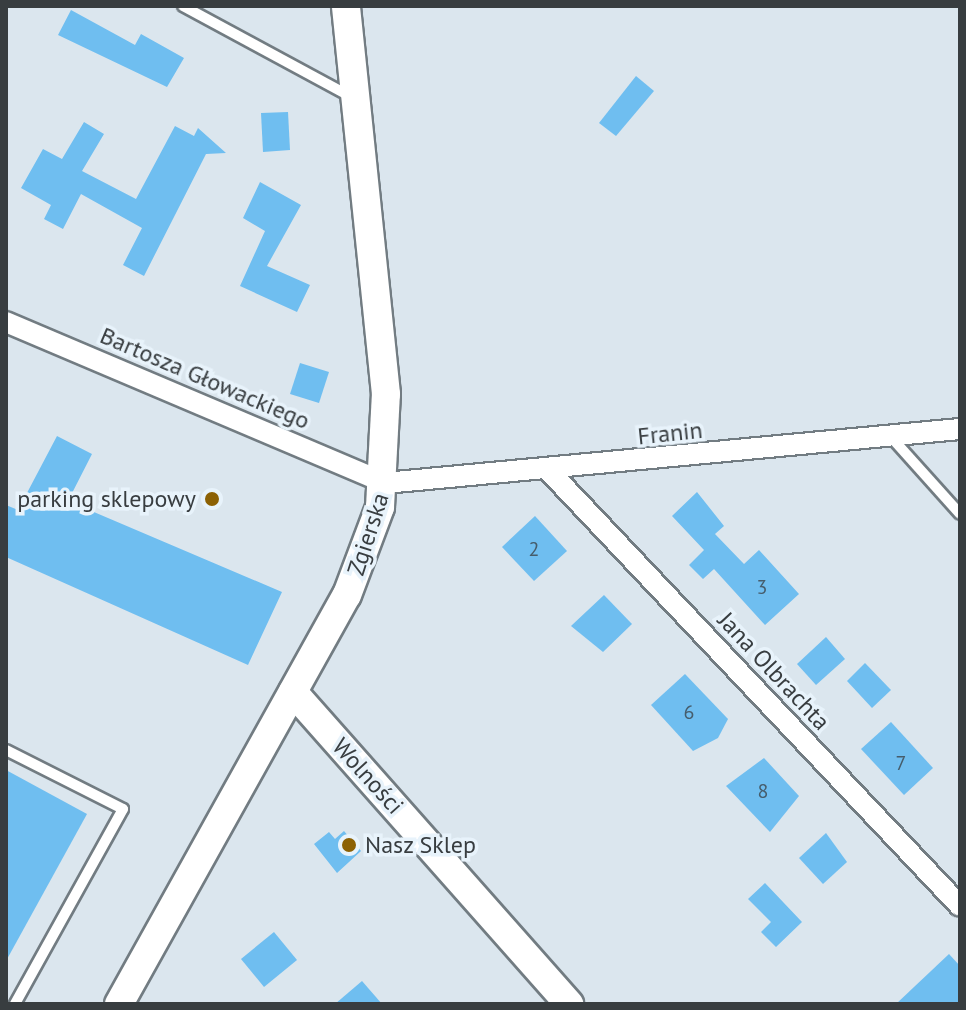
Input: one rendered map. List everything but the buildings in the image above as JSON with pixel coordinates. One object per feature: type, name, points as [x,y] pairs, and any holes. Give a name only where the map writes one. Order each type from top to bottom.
[{"type":"main road","name":"Zgierska","points":[[119,1004],[359,567],[385,483],[386,394],[346,6]]},
{"type":"main road","name":"Wolności","points":[[293,692],[569,1004]]},
{"type":"street","name":"Bartosza Głowackiego","points":[[6,322],[385,483]]},
{"type":"street","name":"Franin","points":[[385,483],[549,471],[960,429]]},
{"type":"street","name":"Jana Olbrachta","points":[[549,471],[960,906]]},
{"type":"lane","points":[[183,6],[356,100]]},
{"type":"lane","points":[[890,436],[960,514]]},
{"type":"lane","points":[[6,750],[123,809],[15,1004]]},
{"type":"place","name":"parking sklepowy","points":[[212,499]]},
{"type":"place","name":"Nasz Sklep","points":[[349,845]]}]
